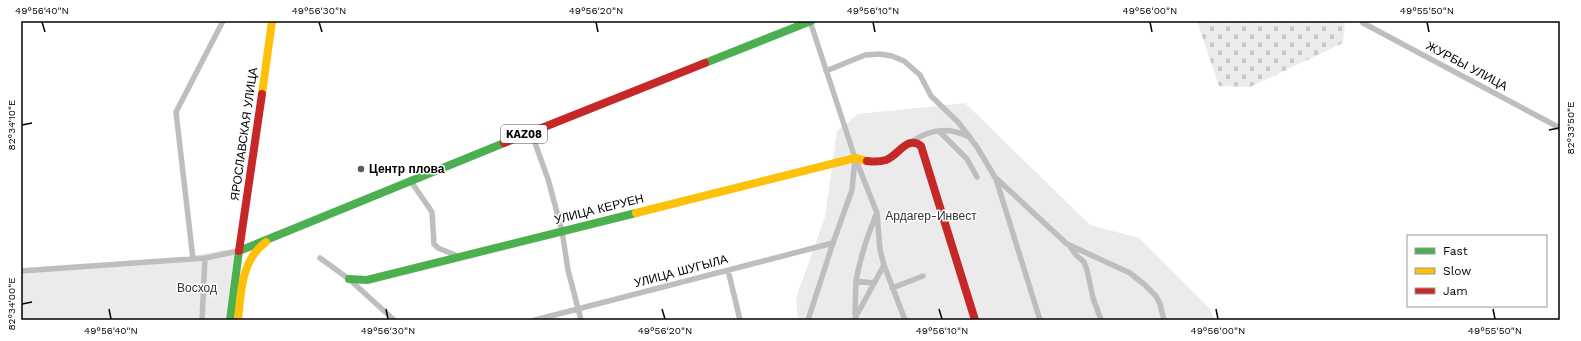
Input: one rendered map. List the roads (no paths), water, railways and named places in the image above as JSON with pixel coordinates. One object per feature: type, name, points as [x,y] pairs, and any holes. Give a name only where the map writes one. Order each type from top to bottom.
[{"type":"main road","name":"ЯРОСЛАВСКАЯ УЛИЦА","points":[[230,320],[272,21]]},
{"type":"main road","name":"KAZ08","points":[[239,251],[410,180],[810,21]]},
{"type":"main road","points":[[855,158],[872,163],[888,160],[910,143],[918,143],[921,146],[975,320]]},
{"type":"main road","name":"УЛИЦА КЕРУЕН","points":[[349,279],[368,280],[855,158]]},
{"type":"main road","points":[[238,320],[245,273],[250,258],[259,247],[275,235]]},
{"type":"street","points":[[193,259],[176,112],[223,21]]},
{"type":"street","points":[[810,21],[855,158],[877,213],[880,250],[892,288],[905,320]]},
{"type":"street","name":"ЖУРБЫ УЛИЦА","points":[[1363,23],[1560,128]]},
{"type":"street","points":[[826,71],[865,55],[880,54],[892,56],[904,61],[920,75],[931,96],[958,122],[969,136],[996,179],[1040,320]]},
{"type":"street","points":[[910,143],[922,134],[929,132],[953,131],[969,136]]},
{"type":"street","points":[[531,132],[548,179],[562,231],[568,270],[581,320]]},
{"type":"street","points":[[940,132],[967,159],[977,177]]},
{"type":"street","points":[[808,320],[852,190],[855,158]]},
{"type":"street","points":[[996,179],[1069,245],[1086,266],[1093,298],[1101,320]]},
{"type":"street","points":[[410,180],[432,212],[434,244],[438,248],[460,257]]},
{"type":"street","points":[[854,318],[856,281],[864,242],[877,213]]},
{"type":"street","name":"УЛИЦА ШУГЫЛА","points":[[535,320],[833,243]]},
{"type":"street","points":[[1069,245],[1130,273],[1156,296],[1160,304],[1164,320]]},
{"type":"street","points":[[21,272],[205,258],[239,251]]},
{"type":"street","points":[[202,320],[205,258]]},
{"type":"street","points":[[320,258],[349,279],[394,320]]},
{"type":"street","points":[[854,318],[884,265]]},
{"type":"street","points":[[728,270],[740,320]]},
{"type":"street","points":[[892,288],[923,276]]},
{"type":"street","points":[[856,281],[873,283]]},
{"type":"place","name":"Центр плова","points":[[361,169]]},
{"type":"park label","name":"Ардагер-Инвест","points":[[931,216]]},
{"type":"park label","name":"Восход","points":[[197,288]]}]
